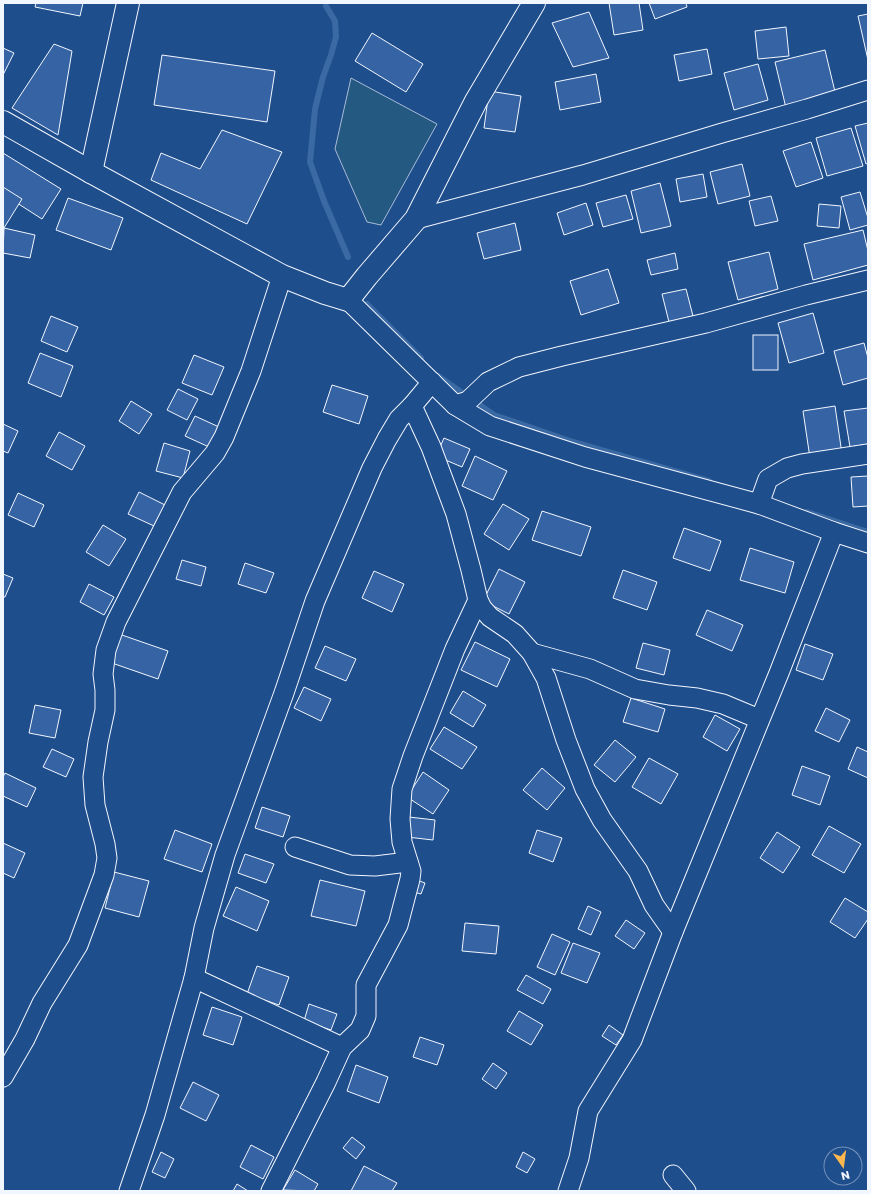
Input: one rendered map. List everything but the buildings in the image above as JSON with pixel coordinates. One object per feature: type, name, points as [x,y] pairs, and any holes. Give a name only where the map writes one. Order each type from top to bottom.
[{"type":"street","points":[[91,172],[128,3]]},
{"type":"street","points":[[348,300],[416,219],[476,101],[536,4]]},
{"type":"street","points":[[416,219],[583,176],[868,90]]},
{"type":"street","points":[[3,122],[91,172],[282,276],[325,293],[348,300],[432,382],[462,403],[490,426],[578,455],[760,501],[834,532],[868,543]]},
{"type":"street","points":[[3,1077],[25,1039],[42,1003],[78,945],[104,875],[107,858],[105,844],[94,805],[93,777],[98,742],[105,710],[103,674],[106,650],[116,622],[182,492],[215,453],[224,437],[251,371],[282,276]]},
{"type":"street","points":[[462,403],[488,382],[519,367],[569,354],[706,323],[806,295],[868,280]]},
{"type":"street","points":[[129,1191],[155,1116],[194,978],[204,928],[225,855],[284,693],[315,601],[372,468],[399,419],[432,382]]},
{"type":"street","points":[[412,406],[431,447],[456,514],[472,570],[478,600],[482,608],[490,616],[515,634],[532,653],[546,678],[566,740],[585,789],[602,820],[638,871],[654,905],[673,932]]},
{"type":"street","points":[[760,501],[768,479],[787,468],[802,464],[868,454]]},
{"type":"street","points":[[568,1191],[579,1158],[588,1111],[632,1040],[673,932],[759,718],[779,673],[834,532]]},
{"type":"street","points":[[271,1191],[342,1047],[360,1030],[366,1016],[366,985],[398,925],[411,871],[402,842],[400,819],[402,789],[455,649],[478,600]]},
{"type":"street","points":[[532,653],[590,669],[635,689],[698,698],[723,704],[759,718]]},
{"type":"street","points":[[295,847],[350,865],[375,866],[408,862]]},
{"type":"street","points":[[194,978],[342,1047]]},
{"type":"street","points":[[673,1175],[686,1191]]},
{"type":"shaded area","points":[[351,78],[437,124],[381,225],[367,222],[335,149]]},
{"type":"waterway","points":[[326,6],[335,21],[336,37],[323,77],[315,109],[310,162],[324,201],[348,257]]},
{"type":"waterway","points":[[367,304],[421,358]]},
{"type":"waterway","points":[[438,376],[494,415],[573,442],[709,481]]},
{"type":"waterway","points":[[807,512],[868,532]]}]
